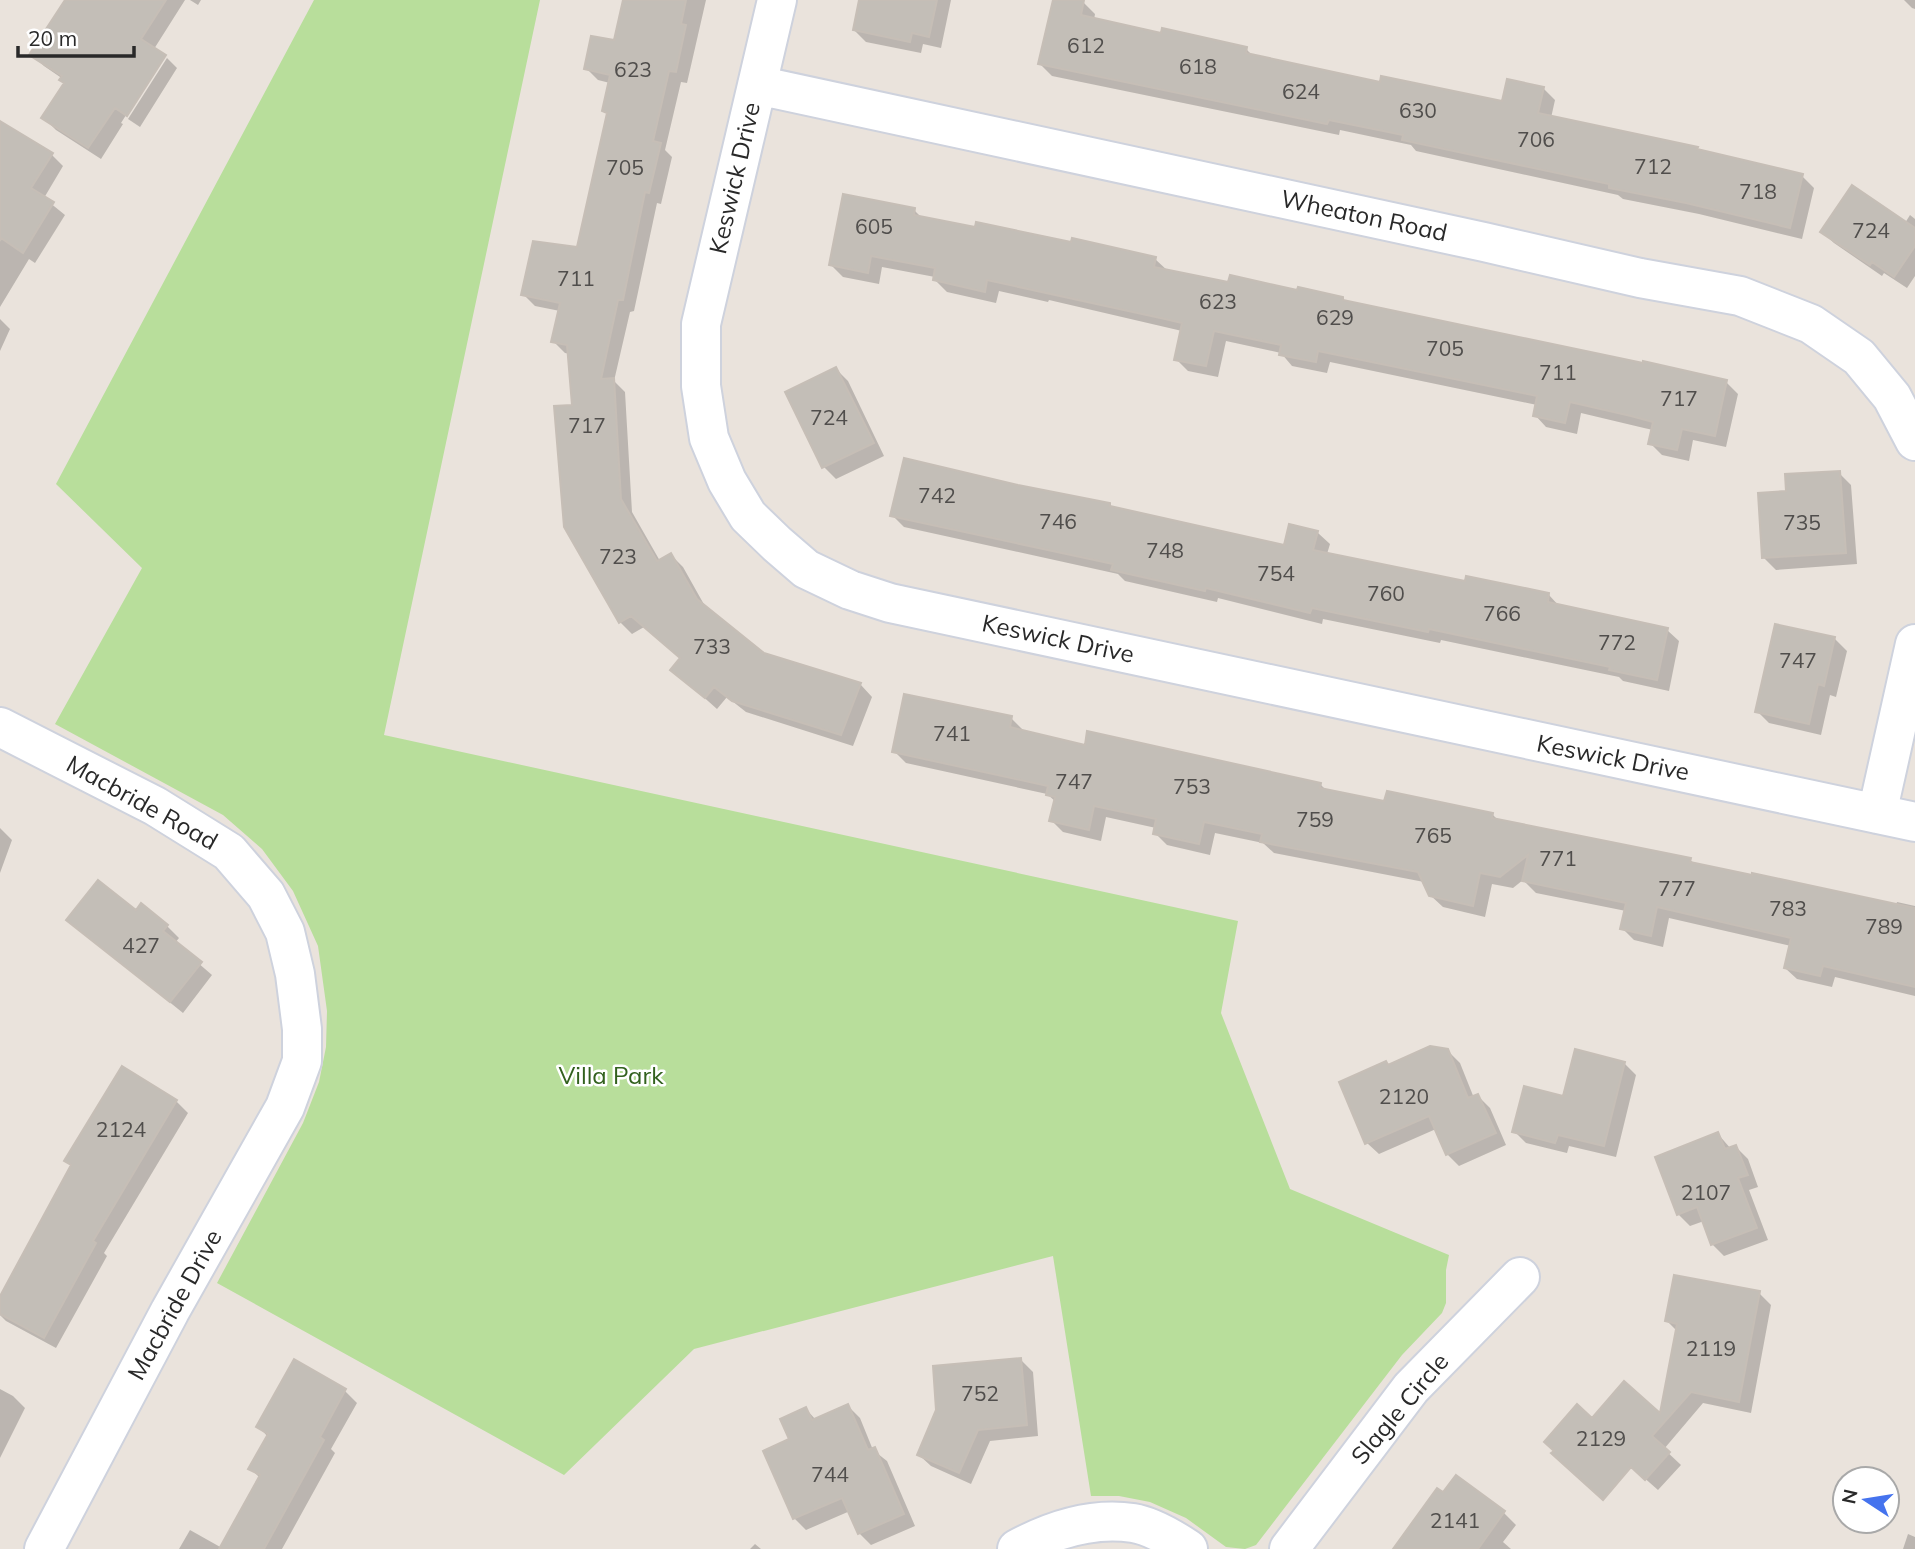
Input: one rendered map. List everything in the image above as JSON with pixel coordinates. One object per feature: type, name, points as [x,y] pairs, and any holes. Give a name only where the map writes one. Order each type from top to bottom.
[{"type":"street","name":"Keswick Drive","points":[[777,0],[701,324],[701,387],[709,438],[726,481],[748,516],[806,569],[850,590],[890,603],[1915,822]]},
{"type":"street","name":"Wheaton Road","points":[[757,85],[1640,278],[1740,296],[1811,324],[1859,357],[1892,397],[1915,441]]},
{"type":"street","points":[[1877,814],[1915,644]]},
{"type":"street","name":"Macbride Road","points":[[0,727],[155,806],[229,852],[266,895],[285,932],[297,987],[302,1029],[302,1061]]},
{"type":"street","name":"Macbride Drive","points":[[44,1549],[170,1311],[285,1107],[302,1061]]},
{"type":"street","name":"Slagle Circle","points":[[1289,1549],[1411,1388],[1520,1277]]},
{"type":"street","points":[[1017,1549],[1082,1523],[1135,1523],[1172,1538],[1188,1549]]},
{"type":"green space","name":"Villa Park","points":[[314,0],[540,0],[384,735],[1238,921],[1221,1013],[1290,1189],[1449,1255],[1446,1303],[1442,1313],[1402,1355],[1256,1545],[1245,1549],[1226,1547],[1186,1518],[1150,1502],[1119,1496],[1091,1496],[1053,1256],[694,1349],[564,1475],[217,1283],[303,1123],[319,1082],[326,1047],[327,1011],[318,946],[293,891],[262,849],[223,815],[55,724],[142,568],[56,484]]},
{"type":"building","points":[[65,0],[166,0],[141,39],[166,55],[127,116],[115,108],[88,148],[41,118],[64,83],[59,80],[62,76],[29,55]]},
{"type":"building","points":[[623,0],[686,0],[681,24],[686,25],[676,72],[669,71],[653,141],[661,143],[649,193],[645,192],[623,300],[618,300],[601,379],[614,378],[621,499],[657,561],[671,553],[697,599],[764,653],[861,683],[841,735],[732,701],[714,687],[705,698],[670,670],[680,658],[631,616],[619,623],[564,527],[554,406],[572,405],[567,345],[551,342],[560,303],[521,295],[533,241],[577,247],[607,113],[602,111],[610,75],[584,69],[591,36],[614,40]]},
{"type":"building","points":[[859,0],[937,0],[929,37],[912,33],[910,42],[853,30]]},
{"type":"building","points":[[1053,0],[1084,0],[1081,15],[1161,33],[1162,28],[1247,47],[1246,53],[1380,82],[1381,76],[1502,101],[1507,79],[1544,87],[1538,113],[1698,147],[1697,149],[1803,174],[1790,228],[1609,188],[1609,184],[1402,140],[1403,135],[1329,120],[1327,124],[1038,64]]},
{"type":"building","points":[[0,121],[53,153],[31,188],[54,202],[23,253],[1,238],[0,241]]},
{"type":"building","points":[[1852,185],[1915,228],[1915,246],[1894,277],[1872,262],[1870,265],[1820,232]]},
{"type":"building","points":[[843,194],[915,208],[914,215],[975,227],[976,222],[1071,242],[1072,238],[1156,257],[1154,267],[1228,282],[1230,275],[1297,290],[1298,287],[1343,297],[1343,300],[1727,380],[1715,436],[1682,429],[1677,450],[1648,444],[1653,422],[1631,416],[1570,402],[1565,423],[1533,416],[1537,396],[1318,351],[1316,362],[1279,355],[1281,345],[1214,331],[1206,366],[1174,360],[1182,323],[987,280],[985,292],[933,280],[935,268],[871,256],[868,273],[829,265]]},
{"type":"building","points":[[836,367],[874,443],[822,468],[785,392]]},
{"type":"building","points":[[904,458],[1110,503],[1110,506],[1284,545],[1289,524],[1318,531],[1313,550],[1465,581],[1466,576],[1549,593],[1548,602],[1668,628],[1657,680],[1609,670],[1610,667],[1429,629],[1428,632],[1312,608],[1310,613],[1206,588],[1205,591],[1111,570],[1113,564],[890,516]]},
{"type":"building","points":[[1840,471],[1846,553],[1762,558],[1758,493],[1786,491],[1785,474]]},
{"type":"building","points":[[1775,624],[1835,637],[1824,686],[1818,684],[1809,724],[1755,712]]},
{"type":"building","points":[[904,694],[1012,716],[1010,727],[1085,745],[1087,731],[1321,783],[1320,788],[1384,801],[1387,791],[1493,813],[1492,818],[1691,858],[1690,862],[1915,908],[1915,987],[1823,966],[1820,976],[1784,968],[1791,938],[1657,907],[1651,936],[1620,929],[1626,903],[1522,881],[1528,855],[1500,877],[1480,873],[1473,906],[1429,896],[1418,872],[1260,842],[1262,834],[1204,822],[1199,844],[1153,834],[1156,819],[1094,806],[1089,830],[1049,821],[1055,797],[1046,795],[1048,786],[892,752]]},
{"type":"building","points":[[98,880],[136,910],[141,903],[168,925],[163,931],[202,962],[170,1002],[66,920]]},
{"type":"building","points":[[1430,1046],[1448,1049],[1468,1098],[1478,1094],[1496,1133],[1446,1155],[1429,1116],[1365,1144],[1339,1082],[1386,1061],[1388,1065]]},
{"type":"building","points":[[1575,1049],[1625,1062],[1604,1146],[1558,1135],[1555,1143],[1512,1132],[1524,1086],[1563,1096]]},
{"type":"building","points":[[122,1066],[177,1100],[93,1241],[96,1243],[44,1338],[0,1314],[0,1296],[71,1165],[64,1161]]},
{"type":"building","points":[[1718,1132],[1725,1149],[1736,1145],[1748,1175],[1738,1178],[1757,1228],[1711,1245],[1697,1207],[1677,1215],[1655,1157]]},
{"type":"building","points":[[1674,1275],[1760,1291],[1739,1402],[1691,1392],[1652,1436],[1670,1452],[1645,1480],[1631,1467],[1603,1500],[1551,1453],[1554,1451],[1544,1442],[1577,1404],[1592,1418],[1624,1381],[1660,1413],[1677,1324],[1665,1321]]},
{"type":"building","points":[[1021,1358],[1027,1425],[978,1430],[959,1473],[917,1455],[936,1410],[933,1366]]},
{"type":"building","points":[[294,1359],[346,1389],[320,1437],[324,1440],[264,1549],[219,1549],[260,1475],[248,1469],[268,1434],[256,1427]]},
{"type":"building","points":[[848,1404],[868,1450],[875,1447],[904,1514],[858,1534],[842,1498],[793,1519],[763,1451],[789,1439],[780,1419],[806,1407],[812,1420]]},
{"type":"building","points":[[1456,1475],[1505,1511],[1478,1549],[1393,1549],[1437,1488],[1443,1492]]}]
